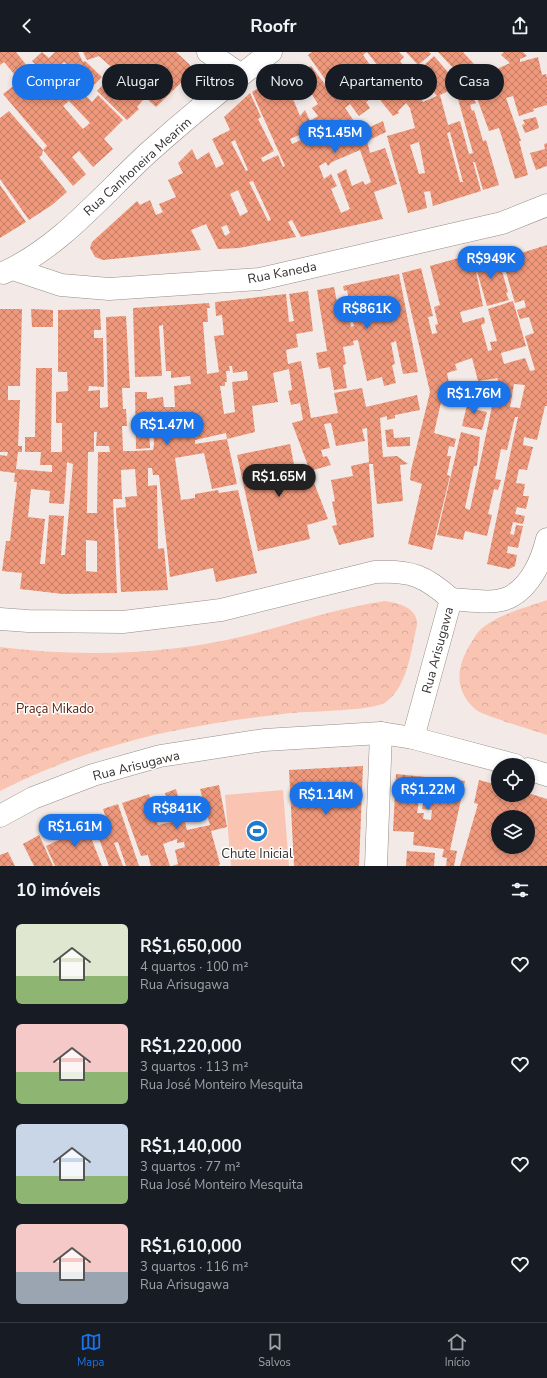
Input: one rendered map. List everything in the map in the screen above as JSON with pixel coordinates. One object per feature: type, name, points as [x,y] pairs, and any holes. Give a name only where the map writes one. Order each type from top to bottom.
[{"type":"street","points":[[208,52],[225,64]]},
{"type":"street","name":"Rua Canhoneira Mearim","points":[[248,70],[271,52]]},
{"type":"street","name":"Rua Canhoneira Mearim","points":[[6,271],[53,243],[150,151],[211,100]]},
{"type":"street","name":"Rua Kaneda","points":[[6,271],[61,285],[109,289],[260,279],[502,223],[547,206]]},
{"type":"street","points":[[451,599],[492,601],[509,597],[522,587],[535,572],[547,539]]},
{"type":"street","name":"Rua Arisugawa","points":[[0,619],[122,622],[221,610],[376,572],[390,571],[416,575],[435,585],[451,599],[413,738],[381,733],[264,740],[160,756],[93,775],[33,798],[0,816]]},
{"type":"street","points":[[376,866],[381,733]]},
{"type":"street","points":[[413,738],[491,759]]},
{"type":"street","points":[[535,771],[547,775]]},
{"type":"green space","points":[[547,600],[547,735],[479,712],[468,702],[464,695],[461,688],[460,672],[461,664],[468,648],[480,630],[487,624],[503,616]]},
{"type":"green space","name":"Praça Mikado","points":[[385,601],[402,605],[411,610],[416,619],[417,625],[408,667],[404,677],[399,687],[386,702],[379,705],[356,709],[291,713],[196,726],[136,739],[66,762],[0,791],[0,647],[91,653],[185,647],[244,636],[332,612]]},
{"type":"green space","name":"Chute Inicial","points":[[283,790],[289,866],[231,866],[225,795]]},
{"type":"building","points":[[0,52],[16,52],[26,64],[12,64],[12,72],[4,62],[0,65]]},
{"type":"building","points":[[42,52],[49,58],[55,52],[78,52],[83,62],[85,61],[88,64],[66,64],[64,62],[62,64],[35,64],[32,61]]},
{"type":"building","points":[[83,52],[176,52],[189,64],[181,64],[181,83],[173,90],[173,64],[108,64],[99,56],[87,60]]},
{"type":"building","points":[[312,52],[367,52],[363,55],[369,64],[325,64],[325,79],[317,68],[317,64],[314,64],[308,55]]},
{"type":"building","points":[[367,52],[399,52],[404,57],[400,61],[402,64],[376,64]]},
{"type":"building","points":[[406,52],[429,52],[431,54],[419,64],[417,64]]},
{"type":"building","points":[[438,52],[463,52],[474,64],[449,64]]},
{"type":"building","points":[[504,52],[523,52],[527,56],[520,59],[520,62],[538,57],[542,75],[546,74],[547,78],[547,105],[533,109],[534,111],[519,116],[513,96],[506,98],[521,141],[519,141],[528,175],[515,179],[499,128],[489,131],[478,100],[504,100],[504,66],[510,63],[501,55]]},
{"type":"building","points":[[434,56],[445,69],[445,93],[440,95],[448,125],[460,121],[469,154],[473,153],[458,100],[474,100],[476,103],[470,105],[472,111],[474,110],[483,141],[486,140],[499,185],[483,190],[475,162],[473,162],[481,191],[433,206],[430,191],[424,192],[427,208],[408,213],[387,136],[415,128],[410,108],[406,103],[398,111],[399,113],[393,116],[380,100],[422,100],[423,102],[428,100],[437,100],[437,64],[425,64]],"holes":[[[450,132],[463,182],[460,182],[447,133]],[[419,142],[425,173],[419,174],[410,145]]]},
{"type":"building","points":[[94,69],[102,77],[94,85]]},
{"type":"building","points":[[317,74],[325,84],[325,100],[369,100],[366,102],[370,108],[359,116],[350,104],[345,108],[361,131],[383,121],[386,132],[367,141],[370,153],[385,148],[397,184],[374,192],[383,219],[301,237],[292,220],[288,222],[296,237],[239,248],[218,249],[206,224],[191,230],[201,250],[103,260],[95,257],[90,248],[92,242],[137,201],[140,205],[150,200],[156,215],[163,212],[159,204],[176,197],[168,180],[183,173],[178,163],[192,149],[197,160],[209,152],[216,168],[224,164],[212,139],[230,130],[224,117],[242,100],[248,100],[248,95],[250,93],[261,117],[258,119],[274,151],[261,158],[263,162],[278,155],[283,167],[285,166],[252,92],[256,90],[256,100],[293,100],[300,116],[305,110],[310,121],[318,116],[312,108],[318,104],[315,100],[317,100]],"holes":[[[310,130],[312,135],[292,144],[290,139]],[[235,140],[248,170],[246,171],[231,142]],[[360,150],[371,182],[365,185],[363,181],[352,186],[346,169],[337,174],[350,209],[341,213],[331,189],[337,186],[331,174],[324,179],[319,166],[326,162],[328,166],[332,162]],[[253,181],[271,220],[268,221],[249,182]],[[238,190],[248,212],[240,216],[230,194]],[[227,225],[230,233],[225,236],[221,227]]]},
{"type":"building","points":[[102,86],[102,96],[97,91]]},
{"type":"building","points":[[12,87],[12,100],[90,100],[92,102],[98,95],[123,120],[104,139],[113,149],[93,167],[79,151],[72,157],[86,174],[73,186],[43,150],[47,146],[3,94]],"holes":[[[69,101],[90,123],[83,129],[63,106]]]},
{"type":"building","points":[[106,100],[143,100],[137,107],[139,109],[127,120]]},
{"type":"building","points":[[148,100],[163,100],[156,107]]},
{"type":"building","points":[[9,111],[43,150],[42,155],[39,157],[67,192],[52,205],[29,220],[0,179],[0,118]]},
{"type":"building","points":[[536,117],[539,128],[525,133],[522,125],[525,124],[523,120]]},
{"type":"building","points":[[547,143],[547,166],[536,170],[530,153],[545,149],[544,144]]},
{"type":"building","points":[[0,185],[26,222],[0,238]]},
{"type":"building","points":[[547,245],[547,406],[545,406],[537,440],[524,437],[523,445],[533,447],[527,470],[519,469],[516,483],[525,484],[523,496],[529,496],[526,509],[517,507],[515,514],[525,516],[523,524],[513,522],[510,534],[514,535],[516,525],[523,526],[518,548],[508,546],[507,553],[517,555],[515,566],[509,569],[487,564],[518,417],[515,417],[507,450],[501,449],[495,479],[501,480],[498,490],[494,489],[488,514],[492,515],[487,536],[465,531],[463,540],[437,535],[461,432],[480,437],[477,466],[474,466],[465,508],[470,510],[498,378],[478,381],[472,358],[455,364],[457,370],[447,373],[450,388],[444,389],[434,433],[456,439],[454,447],[449,446],[447,456],[451,456],[447,475],[450,476],[432,550],[408,544],[422,484],[410,480],[411,470],[430,392],[402,273],[421,268],[433,316],[428,317],[432,334],[437,333],[435,325],[438,324],[434,307],[440,305],[430,266],[469,255],[473,272],[476,271],[483,306],[460,312],[463,323],[484,317],[485,323],[481,325],[488,351],[492,350],[490,342],[497,341],[488,309],[513,301],[526,346],[501,353],[504,364],[525,358],[530,371],[535,370],[525,336],[534,333],[529,317],[520,319],[517,310],[526,307],[524,300],[515,303],[502,259]],"holes":[[[514,384],[525,385],[520,408],[510,407]]]},
{"type":"building","points":[[485,251],[488,265],[499,261],[509,300],[487,306],[472,254]]},
{"type":"building","points":[[399,274],[418,372],[403,374],[396,341],[391,343],[395,364],[392,365],[396,383],[384,386],[382,377],[367,381],[358,340],[353,341],[354,345],[343,347],[346,364],[343,365],[347,388],[334,390],[330,367],[319,369],[316,353],[327,351],[317,290],[334,287],[337,302],[346,301],[351,327],[354,326],[347,290],[344,291],[343,286]]},
{"type":"building","points":[[308,291],[313,331],[296,334],[298,347],[286,350],[288,364],[301,361],[311,418],[338,413],[334,393],[362,388],[366,407],[417,395],[420,410],[395,415],[395,418],[387,420],[387,416],[380,418],[383,457],[397,456],[408,464],[400,465],[403,501],[377,504],[373,464],[369,464],[374,537],[339,545],[332,526],[337,525],[332,502],[335,501],[331,480],[353,476],[351,466],[369,462],[367,428],[362,429],[365,441],[336,446],[331,423],[324,424],[330,448],[321,450],[323,457],[327,456],[331,465],[310,471],[292,423],[303,420],[300,403],[291,405],[288,391],[292,390],[289,369],[273,373],[278,402],[252,406],[255,432],[227,439],[237,484],[212,489],[204,453],[175,458],[181,500],[195,498],[195,494],[218,490],[219,493],[238,490],[257,573],[216,582],[213,568],[170,577],[159,475],[153,475],[152,468],[148,468],[148,486],[157,485],[158,549],[164,548],[168,590],[121,592],[116,508],[126,507],[125,497],[137,496],[135,469],[121,470],[122,499],[113,499],[117,593],[63,594],[20,589],[22,573],[2,571],[6,541],[10,541],[17,482],[14,482],[15,473],[0,471],[0,455],[7,456],[8,452],[0,452],[0,309],[22,309],[20,386],[8,386],[8,400],[20,400],[18,446],[22,446],[22,452],[18,452],[16,469],[52,472],[52,465],[40,465],[41,452],[25,452],[25,437],[35,437],[36,368],[52,368],[51,452],[62,452],[62,423],[56,423],[56,392],[68,391],[67,372],[58,372],[58,310],[100,309],[101,330],[94,330],[94,338],[103,338],[104,387],[89,386],[88,391],[100,390],[100,408],[108,407],[106,317],[126,316],[130,388],[122,388],[123,409],[126,409],[127,426],[122,426],[123,451],[153,450],[153,421],[151,421],[151,414],[148,414],[150,448],[136,449],[135,392],[147,392],[147,399],[163,397],[164,407],[175,407],[174,386],[191,384],[190,376],[171,378],[171,371],[166,371],[163,325],[159,326],[162,376],[135,377],[133,308],[209,303],[210,308],[207,308],[208,322],[203,322],[207,374],[219,372],[214,336],[224,335],[222,315],[216,316],[215,302],[286,294],[289,322],[294,321],[289,294]],"holes":[[[229,366],[232,366],[233,373],[247,371],[248,380],[232,382],[235,412],[224,414],[220,386],[225,386],[225,382],[227,382],[226,371],[230,371]],[[94,432],[97,432],[96,446],[109,446],[110,452],[98,452],[97,513],[87,513],[88,452],[94,452]],[[226,433],[227,439],[195,444],[195,440]],[[67,462],[73,464],[65,555],[61,555],[64,516],[49,515],[45,564],[40,564],[45,519],[28,517],[31,489],[50,491],[49,503],[64,504]],[[86,540],[97,541],[97,572],[86,571]]]},
{"type":"building","points":[[31,309],[53,310],[53,327],[32,327]]},
{"type":"building","points":[[470,392],[477,393],[473,409],[487,412],[482,430],[462,426]]},
{"type":"building","points":[[393,429],[394,438],[410,437],[410,446],[387,447],[385,430]]},
{"type":"building","points":[[290,444],[297,480],[311,475],[328,519],[307,525],[310,539],[258,551],[237,455]]},
{"type":"building","points":[[363,766],[359,866],[294,866],[289,770]]},
{"type":"building","points":[[396,774],[465,781],[450,850],[457,851],[454,866],[446,866],[447,858],[442,857],[444,849],[413,845],[414,832],[393,831]],"holes":[[[420,794],[425,794],[422,809],[432,810],[431,820],[423,819],[424,813],[417,813]]]},
{"type":"building","points":[[479,780],[491,783],[491,802],[535,802],[535,795],[547,799],[547,866],[460,866],[478,804],[474,803]]},
{"type":"building","points":[[219,785],[227,827],[211,831],[220,864],[218,866],[172,866],[178,864],[175,850],[185,847],[184,842],[177,843],[177,839],[163,844],[170,866],[151,866],[148,855],[141,856],[122,803],[149,794],[158,825],[172,822],[165,793],[176,789],[187,830],[210,825],[200,789]]},
{"type":"building","points":[[118,804],[139,866],[126,866],[118,842],[114,843],[123,866],[109,866],[98,836],[96,837],[92,823],[106,818],[103,809]]},
{"type":"building","points":[[83,817],[102,866],[55,866],[46,846],[75,833],[71,822]]},
{"type":"building","points":[[39,835],[53,866],[34,866],[23,844]]},
{"type":"building","points":[[407,851],[435,853],[434,866],[406,866]]},
{"type":"building","points":[[8,852],[15,866],[0,866],[0,855]]},
{"type":"place","name":"Chute Inicial","points":[[257,831]]}]
